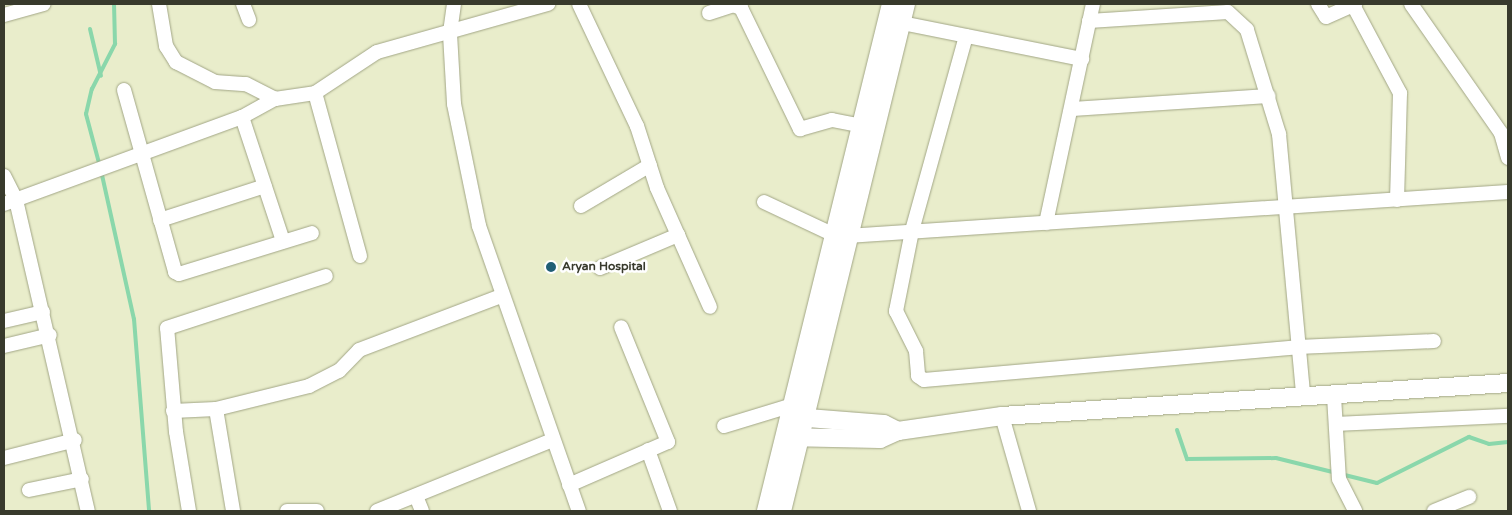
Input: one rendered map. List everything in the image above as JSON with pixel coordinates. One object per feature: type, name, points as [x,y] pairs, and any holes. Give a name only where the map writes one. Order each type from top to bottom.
[{"type":"main road","points":[[782,511],[796,413],[893,15],[906,4]]},
{"type":"main road","points":[[793,438],[880,439],[898,431],[1002,416],[1304,394],[1334,396],[1508,383]]},
{"type":"main road","points":[[796,413],[884,424],[898,431]]},
{"type":"main road","points":[[766,511],[793,438]]},
{"type":"street","points":[[4,14],[44,4]]},
{"type":"street","points":[[159,4],[166,46],[176,62],[215,82],[246,84],[275,99]]},
{"type":"street","points":[[244,4],[249,20]]},
{"type":"street","points":[[454,4],[450,28],[454,104],[479,226],[501,296],[578,511]]},
{"type":"street","points":[[10,202],[242,117],[275,99],[315,93],[377,52],[450,28],[480,26],[548,4]]},
{"type":"street","points":[[579,4],[637,126],[650,165],[678,235],[710,307]]},
{"type":"street","points":[[1046,223],[1072,110],[1093,4]]},
{"type":"street","points":[[1318,4],[1326,17],[1354,4],[1400,93],[1397,200]]},
{"type":"street","points":[[1410,4],[1501,133],[1508,158]]},
{"type":"street","points":[[709,13],[733,5],[741,8],[800,129],[832,120],[866,126]]},
{"type":"street","points":[[1090,21],[1228,8],[1247,30],[1269,96],[1279,134],[1283,207],[1304,394]]},
{"type":"street","points":[[893,15],[966,36],[1082,60]]},
{"type":"street","points":[[966,36],[912,232],[896,311],[916,351],[918,376],[924,380],[1298,347],[1434,341]]},
{"type":"street","points":[[124,90],[160,220],[170,267],[179,274],[312,233]]},
{"type":"street","points":[[315,93],[360,256]]},
{"type":"street","points":[[1072,110],[1269,96]]},
{"type":"street","points":[[242,117],[283,241]]},
{"type":"street","points":[[581,206],[650,165]]},
{"type":"street","points":[[4,176],[50,335],[75,440],[88,511]]},
{"type":"street","points":[[160,220],[264,186]]},
{"type":"street","points":[[764,202],[840,235],[912,232],[1508,192]]},
{"type":"street","points":[[600,268],[678,235]]},
{"type":"street","points":[[189,511],[173,410],[165,334],[172,324],[326,276]]},
{"type":"street","points":[[173,410],[216,409],[309,386],[339,371],[359,350],[501,296]]},
{"type":"street","points":[[4,321],[43,312]]},
{"type":"street","points":[[569,485],[668,442],[621,328]]},
{"type":"street","points":[[4,346],[50,335]]},
{"type":"street","points":[[1334,396],[1340,473],[1352,510]]},
{"type":"street","points":[[216,409],[232,511]]},
{"type":"street","points":[[724,426],[796,413]]},
{"type":"street","points":[[1002,416],[1029,511]]},
{"type":"street","points":[[1337,424],[1508,416]]},
{"type":"street","points":[[4,458],[75,440]]},
{"type":"street","points":[[377,511],[553,440]]},
{"type":"street","points":[[648,450],[670,511]]},
{"type":"street","points":[[29,490],[82,479]]},
{"type":"street","points":[[416,496],[422,511]]},
{"type":"street","points":[[1434,511],[1469,497]]},
{"type":"street","points":[[287,511],[317,511]]},
{"type":"waterway","points":[[99,163],[86,114],[92,89],[115,44],[114,4]]},
{"type":"waterway","points":[[90,29],[101,76]]},
{"type":"waterway","points":[[102,175],[134,319],[149,511]]},
{"type":"waterway","points":[[1177,430],[1187,459],[1276,458],[1377,483],[1469,437],[1489,444],[1508,442]]},
{"type":"place","name":"Aryan Hospital","points":[[551,267]]}]
